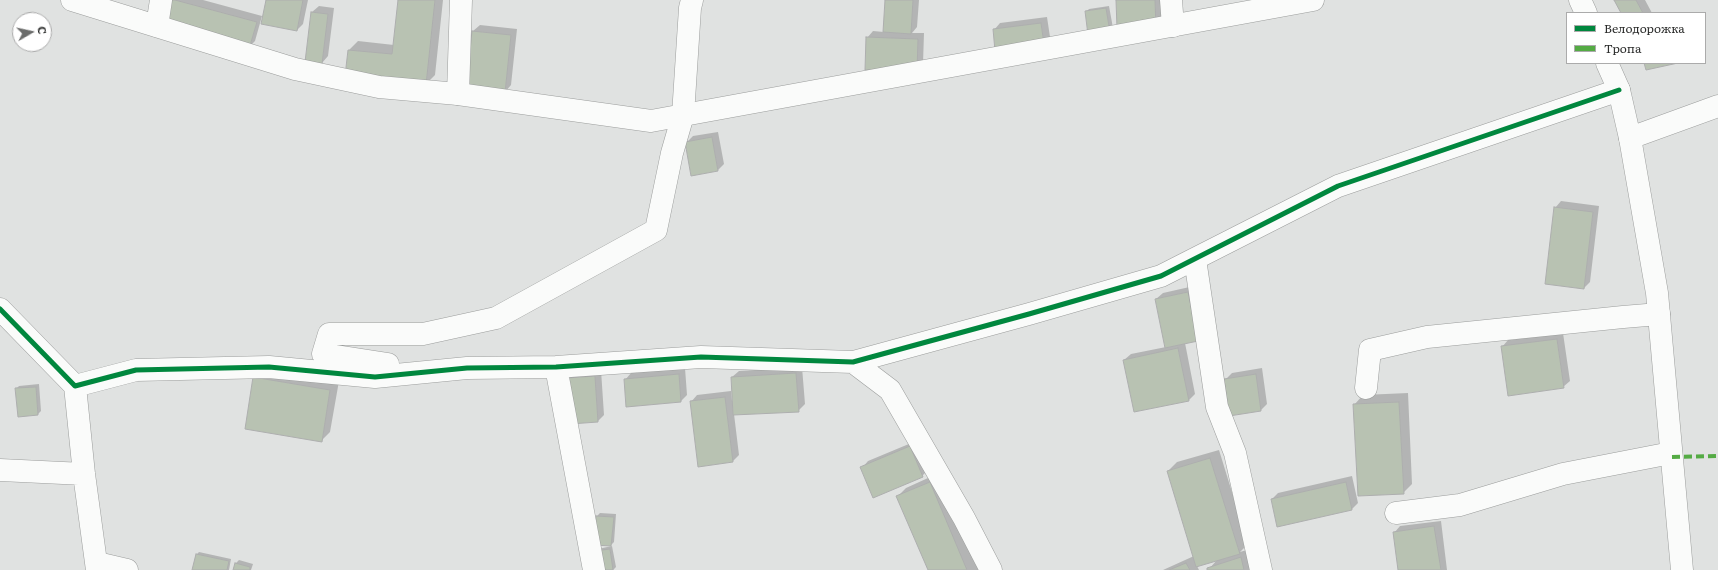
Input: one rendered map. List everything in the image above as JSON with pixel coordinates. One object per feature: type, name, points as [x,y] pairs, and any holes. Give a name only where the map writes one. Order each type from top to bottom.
[{"type":"street","points":[[72,0],[295,69],[378,87],[458,94],[651,121],[1313,0]]},
{"type":"street","points":[[157,26],[161,0]]},
{"type":"street","points":[[458,94],[460,0]]},
{"type":"street","points":[[430,371],[324,354],[329,334],[423,334],[496,318],[656,230],[672,153],[683,115],[690,8],[692,0]]},
{"type":"street","points":[[1171,0],[1173,26]]},
{"type":"street","points":[[1580,0],[1586,12]]},
{"type":"street","points":[[1607,64],[1619,90],[1630,138],[1657,293],[1682,570]]},
{"type":"street","points":[[75,386],[136,370],[270,367],[375,377],[467,368],[556,367],[701,357],[853,362],[1161,276],[1338,186],[1619,90]]},
{"type":"street","points":[[1630,138],[1718,106]]},
{"type":"street","points":[[1195,259],[1217,407],[1235,453],[1261,570]]},
{"type":"street","points":[[0,309],[75,386],[84,474],[97,566],[127,570]]},
{"type":"street","points":[[1366,388],[1370,350],[1427,337],[1659,314]]},
{"type":"street","points":[[853,362],[890,390],[964,518],[991,570]]},
{"type":"street","points":[[556,367],[594,570]]},
{"type":"street","points":[[1396,513],[1460,505],[1563,474],[1671,452]]},
{"type":"street","points":[[0,470],[84,474]]},
{"type":"building","points":[[167,0],[175,0],[257,22],[249,49],[160,25]]},
{"type":"building","points":[[266,0],[303,0],[297,31],[261,24]]},
{"type":"building","points":[[398,0],[435,0],[426,85],[345,76],[348,50],[392,54]]},
{"type":"building","points":[[885,0],[913,0],[911,34],[883,32]]},
{"type":"building","points":[[1116,0],[1155,0],[1156,27],[1117,28]]},
{"type":"building","points":[[1614,0],[1636,0],[1642,12],[1620,12]]},
{"type":"building","points":[[1106,8],[1110,32],[1088,35],[1085,11]]},
{"type":"building","points":[[311,12],[328,14],[322,64],[305,62]]},
{"type":"building","points":[[1041,23],[1044,44],[995,51],[993,29]]},
{"type":"building","points":[[472,31],[511,35],[505,93],[466,89]]},
{"type":"building","points":[[866,37],[918,39],[917,72],[865,70]]},
{"type":"building","points":[[1644,64],[1673,64],[1646,70]]},
{"type":"building","points":[[712,137],[718,171],[691,176],[685,142]]},
{"type":"building","points":[[1554,207],[1593,212],[1584,289],[1545,284]]},
{"type":"building","points":[[1188,292],[1198,341],[1165,348],[1155,299]]},
{"type":"building","points":[[1557,339],[1564,388],[1508,396],[1501,346]]},
{"type":"building","points":[[1178,348],[1189,401],[1134,412],[1123,360]]},
{"type":"building","points":[[796,373],[799,412],[733,415],[731,377]]},
{"type":"building","points":[[679,374],[681,402],[626,407],[624,379]]},
{"type":"building","points":[[1256,374],[1261,411],[1229,416],[1224,379]]},
{"type":"building","points":[[595,376],[598,422],[570,424],[566,378]]},
{"type":"building","points":[[253,377],[330,390],[322,442],[245,429]]},
{"type":"building","points":[[36,387],[38,415],[18,417],[15,388]]},
{"type":"building","points":[[725,397],[733,462],[698,467],[690,401]]},
{"type":"building","points":[[1399,402],[1404,494],[1358,496],[1353,404]]},
{"type":"building","points":[[910,446],[923,477],[873,498],[860,467]]},
{"type":"building","points":[[1210,458],[1240,554],[1196,567],[1167,471]]},
{"type":"building","points":[[930,482],[967,570],[928,570],[896,496]]},
{"type":"building","points":[[1346,482],[1352,510],[1277,527],[1271,499]]},
{"type":"building","points":[[596,516],[614,517],[611,546],[594,545]]},
{"type":"building","points":[[1434,526],[1441,570],[1398,570],[1393,532]]},
{"type":"building","points":[[610,549],[613,570],[597,570],[594,551]]},
{"type":"building","points":[[196,554],[229,561],[227,570],[192,570]]},
{"type":"building","points":[[1241,557],[1244,570],[1207,570],[1207,568]]},
{"type":"building","points":[[235,563],[250,567],[250,570],[233,570]]},
{"type":"building","points":[[1186,563],[1190,570],[1169,570]]},
{"type":"marked path","points":[[1672,457],[1718,456]]},
{"type":"cycle path","points":[[0,309],[75,386],[136,370],[269,367],[375,377],[467,368],[556,367],[701,357],[853,362],[1161,276],[1338,186],[1619,90]]}]
